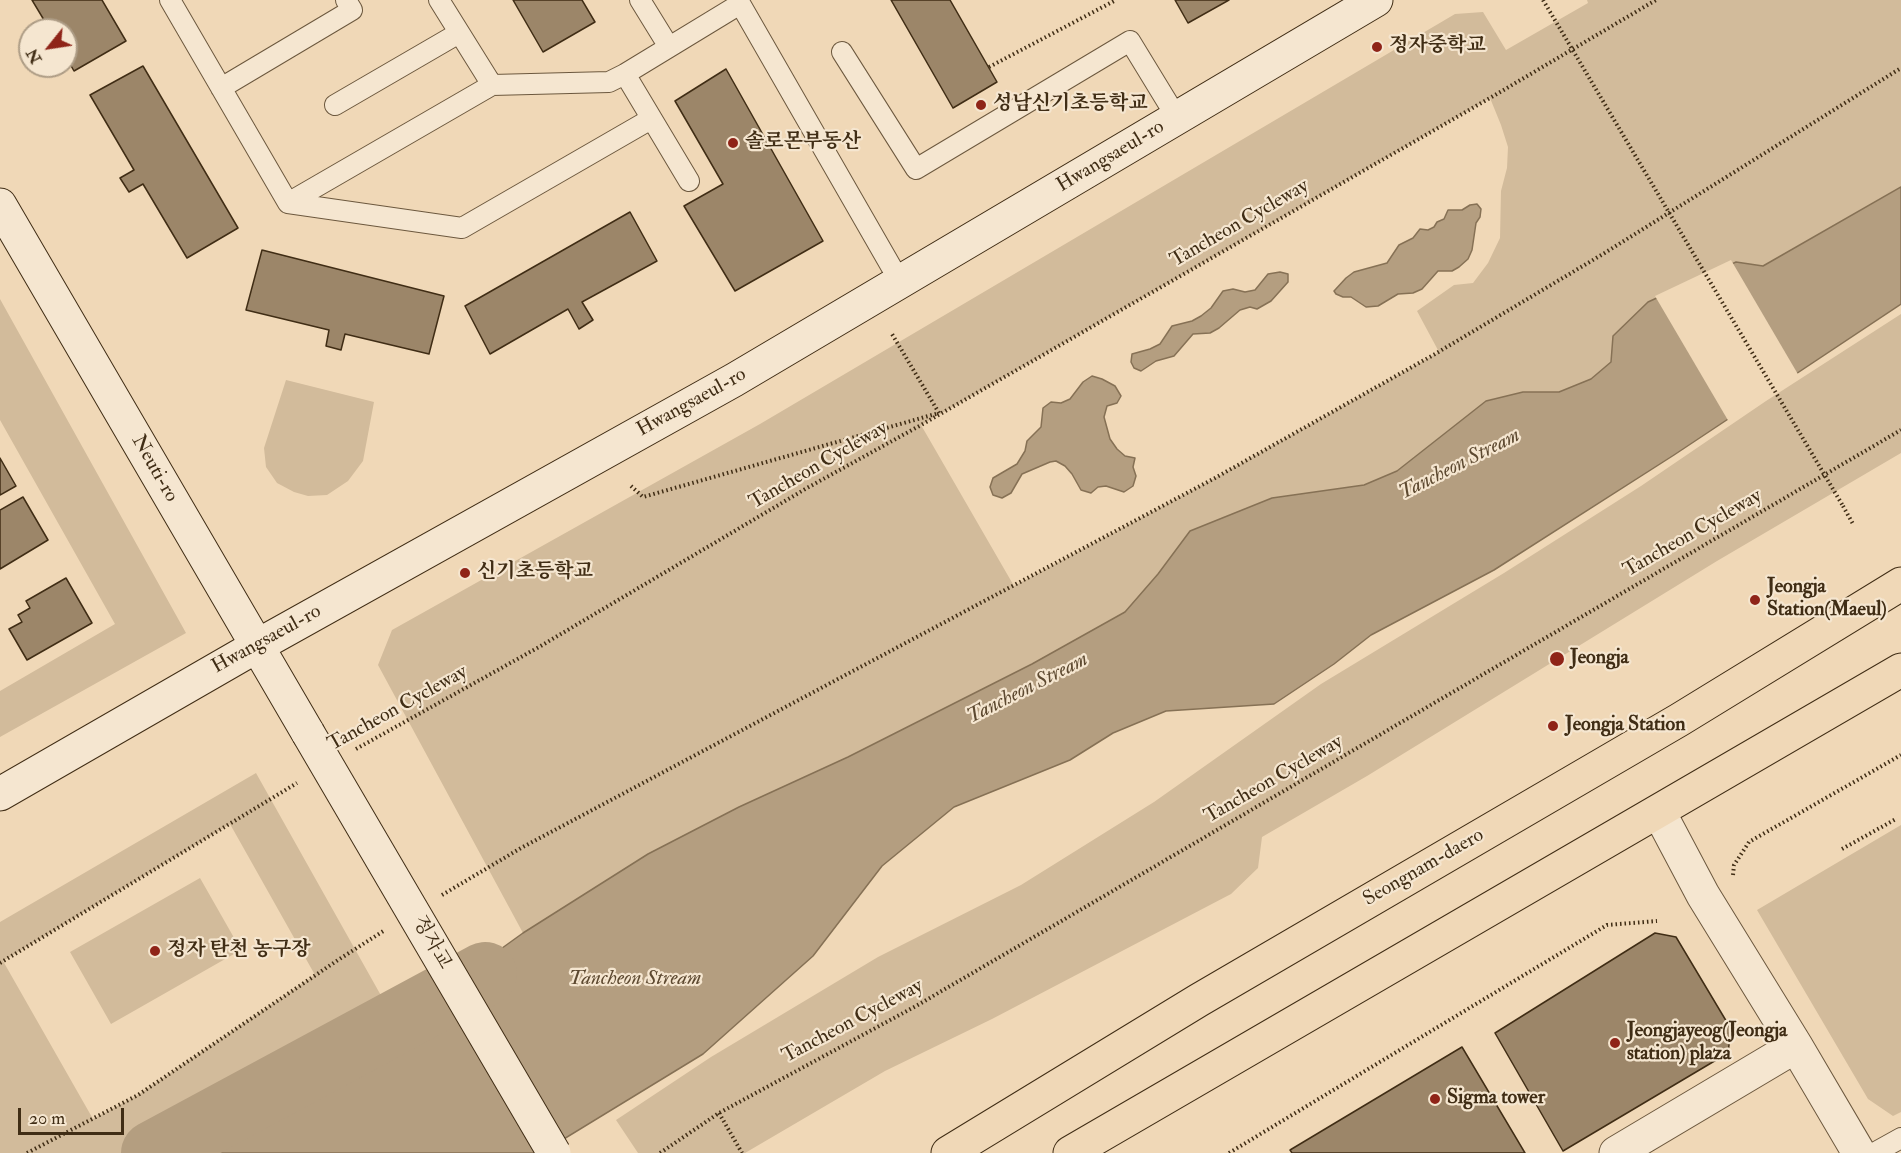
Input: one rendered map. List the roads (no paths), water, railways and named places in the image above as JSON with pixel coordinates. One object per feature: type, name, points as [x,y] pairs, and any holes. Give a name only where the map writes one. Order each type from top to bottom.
[{"type":"main road","name":"Seongnam-daero","points":[[948,1153],[1189,1006],[1679,720],[1901,584]]},
{"type":"main road","points":[[1070,1153],[1901,670]]},
{"type":"street","name":"Hwangsaeul-ro","points":[[0,794],[257,646],[734,380],[1376,0]]},
{"type":"street","name":"Neuti-ro","points":[[0,205],[308,733]]},
{"type":"street","name":"정자교","points":[[308,733],[554,1153]]},
{"type":"street","points":[[1659,812],[1703,895],[1859,1153]]},
{"type":"street","points":[[1616,1153],[1796,1046]]},
{"type":"lane","points":[[170,0],[288,203]]},
{"type":"lane","points":[[221,88],[352,10],[346,0]]},
{"type":"lane","points":[[439,0],[492,85]]},
{"type":"lane","points":[[640,0],[669,47]]},
{"type":"lane","points":[[288,203],[492,85],[609,82],[739,2],[900,282]]},
{"type":"lane","points":[[335,105],[459,33]]},
{"type":"lane","points":[[842,52],[916,170],[1130,41],[1177,118]]},
{"type":"lane","points":[[625,74],[689,181]]},
{"type":"lane","points":[[288,203],[462,228],[651,119]]},
{"type":"lane","points":[[1874,1153],[1901,1138]]},
{"type":"water","name":"Tancheon Stream","points":[[1901,187],[1901,304],[1674,455],[1494,570],[1371,635],[1334,664],[1274,704],[1166,711],[1113,733],[1070,760],[954,807],[882,866],[813,956],[703,1054],[541,1153],[199,1153],[337,1067],[523,933],[648,854],[1032,664],[1125,612],[1158,574],[1190,531],[1272,498],[1364,485],[1397,471],[1486,401],[1523,392],[1559,392],[1591,379],[1611,362],[1613,336],[1648,302],[1736,262],[1763,266]]},
{"type":"water","points":[[1477,204],[1481,209],[1476,223],[1472,250],[1468,259],[1459,267],[1452,271],[1438,271],[1422,289],[1413,293],[1398,294],[1378,306],[1366,307],[1351,297],[1343,297],[1334,291],[1354,272],[1387,263],[1399,245],[1413,238],[1420,229],[1428,230],[1434,227],[1437,222],[1444,219],[1448,210],[1462,210]]},
{"type":"water","points":[[1280,272],[1288,274],[1288,282],[1271,301],[1257,309],[1250,307],[1240,310],[1210,333],[1193,334],[1174,356],[1156,361],[1141,371],[1134,368],[1131,362],[1132,354],[1160,344],[1172,326],[1201,316],[1211,308],[1223,291],[1255,290],[1268,274]]},
{"type":"water","points":[[1092,376],[1115,386],[1121,396],[1117,403],[1107,406],[1104,417],[1110,439],[1117,449],[1125,456],[1135,458],[1133,467],[1136,476],[1133,486],[1124,492],[1106,486],[1098,487],[1091,493],[1081,490],[1072,474],[1056,461],[1022,474],[1011,493],[1002,498],[993,495],[990,487],[993,478],[1017,464],[1025,451],[1027,441],[1041,427],[1043,408],[1051,402],[1061,403],[1070,399],[1083,382]]},
{"type":"waterway","name":"Tancheon Stream","points":[[153,1153],[485,974]]},
{"type":"place","name":"정자중학교","points":[[1377,47]]},
{"type":"place","name":"성남신기초등학교","points":[[981,105]]},
{"type":"place","name":"솔로몬부동산","points":[[733,143]]},
{"type":"place","name":"신기초등학교","points":[[465,573]]},
{"type":"place","name":"Jeongja Station(Maeul)","points":[[1755,600]]},
{"type":"place","name":"Jeongja","points":[[1557,659]]},
{"type":"place","name":"Jeongja Station","points":[[1553,726]]},
{"type":"place","name":"정자 탄천 농구장","points":[[155,951]]},
{"type":"place","name":"Jeongjayeog(Jeongja station) plaza","points":[[1615,1043]]},
{"type":"place","name":"Sigma tower","points":[[1435,1099]]}]
